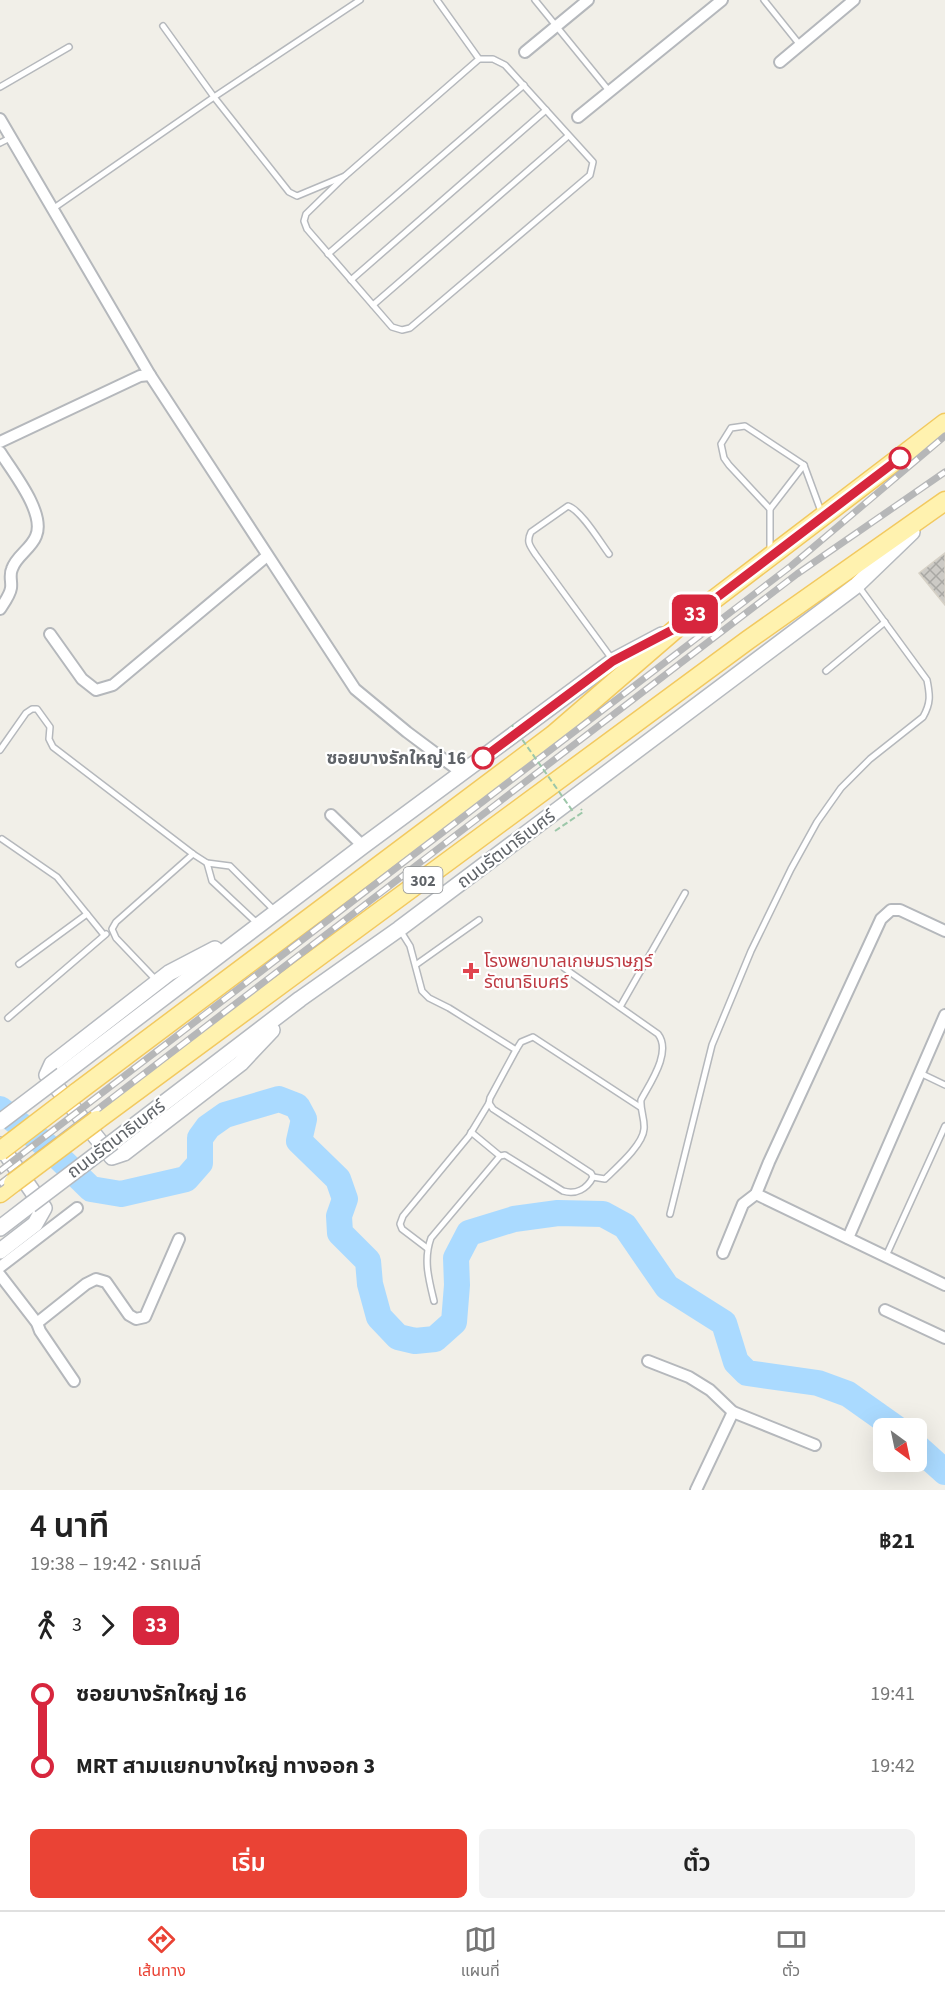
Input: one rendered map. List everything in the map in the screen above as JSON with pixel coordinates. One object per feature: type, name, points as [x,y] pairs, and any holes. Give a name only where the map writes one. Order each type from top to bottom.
[{"type":"main road","name":"302","points":[[0,1151],[553,735],[678,627],[945,423]]},
{"type":"main road","name":"ถนนรัตนาธิเบศร์","points":[[0,1228],[300,999],[399,929],[857,585],[941,504]]},
{"type":"main road","name":"ถนนรัตนาธิเบศร์","points":[[7,1188],[748,640],[941,504]]},
{"type":"main road","name":"302","points":[[0,1122],[363,846],[613,661],[678,627]]},
{"type":"main road","points":[[255,928],[169,973],[52,1064],[47,1075],[112,1157],[124,1154],[241,1063],[300,999]]},
{"type":"main road","points":[[0,1145],[44,1208],[35,1224],[0,1251]]},
{"type":"street","points":[[525,52],[588,0]]},
{"type":"street","points":[[578,117],[722,0]]},
{"type":"street","points":[[780,62],[854,0]]},
{"type":"street","points":[[0,119],[5,140],[54,208],[150,375],[355,689],[462,773]]},
{"type":"street","points":[[0,442],[140,376],[150,375]]},
{"type":"street","points":[[0,452],[39,519],[38,533],[11,571],[11,591],[0,609]]},
{"type":"street","points":[[50,634],[82,679],[96,690],[113,685],[267,556]]},
{"type":"street","points":[[331,815],[363,846]]},
{"type":"street","points":[[723,1253],[743,1204],[756,1194],[773,1152],[881,919],[891,910],[900,910],[945,931]]},
{"type":"street","points":[[848,1238],[945,1015]]},
{"type":"street","points":[[756,1194],[944,1281]]},
{"type":"street","points":[[0,1267],[77,1208]]},
{"type":"street","points":[[37,1323],[86,1284],[96,1280],[106,1282],[129,1315],[136,1319],[145,1317],[179,1239]]},
{"type":"street","points":[[0,1275],[37,1323],[74,1382]]},
{"type":"street","points":[[885,1310],[945,1338]]},
{"type":"street","points":[[648,1361],[689,1377],[710,1390],[733,1412],[815,1445]]},
{"type":"street","points":[[696,1490],[733,1412]]},
{"type":"lane","points":[[54,208],[214,96],[360,0]]},
{"type":"lane","points":[[437,0],[479,59]]},
{"type":"lane","points":[[535,0],[610,92]]},
{"type":"lane","points":[[764,0],[800,45]]},
{"type":"lane","points":[[163,26],[214,96],[293,195],[297,196],[345,176]]},
{"type":"lane","points":[[0,87],[69,47]]},
{"type":"lane","points":[[479,59],[499,61],[524,85],[593,162],[590,175],[410,328],[402,330],[392,327],[307,230],[304,221],[306,214],[345,176],[479,59]]},
{"type":"lane","points":[[328,254],[524,85]]},
{"type":"lane","points":[[351,280],[546,110]]},
{"type":"lane","points":[[373,305],[568,136]]},
{"type":"lane","points":[[770,509],[724,458],[721,444],[731,428],[745,426],[804,465],[823,516]]},
{"type":"lane","points":[[770,557],[770,509],[804,465]]},
{"type":"lane","points":[[609,554],[574,507],[568,506],[531,532],[528,539],[528,544],[613,661]]},
{"type":"lane","points":[[670,1214],[712,1045],[751,951],[790,869],[817,822],[841,788],[870,759],[923,717],[928,708],[930,698],[927,680],[857,585]]},
{"type":"lane","points":[[826,671],[885,622]]},
{"type":"lane","points":[[0,750],[26,713],[37,709],[50,727],[49,739],[53,747],[193,854],[207,863],[230,866],[276,912]]},
{"type":"lane","points":[[2,839],[57,877],[104,935]]},
{"type":"lane","points":[[9,1018],[112,929],[116,922],[193,854]]},
{"type":"lane","points":[[207,863],[212,881],[255,928]]},
{"type":"lane","points":[[620,1007],[685,893]]},
{"type":"lane","points":[[19,964],[87,915]]},
{"type":"lane","points":[[417,964],[479,920]]},
{"type":"lane","points":[[112,929],[116,938],[158,982]]},
{"type":"lane","points":[[399,929],[410,946],[417,964],[422,991],[429,998],[516,1050]]},
{"type":"lane","points":[[564,968],[658,1034],[663,1044],[662,1058],[641,1100],[640,1107],[644,1119],[643,1136],[605,1179],[592,1177]]},
{"type":"lane","points":[[427,1248],[402,1229],[400,1224],[403,1216],[471,1132],[521,1042],[532,1036],[640,1107]]},
{"type":"lane","points":[[920,1073],[945,1085]]},
{"type":"lane","points":[[489,1103],[501,1115],[591,1173],[592,1177]]},
{"type":"lane","points":[[886,1256],[945,1126]]},
{"type":"lane","points":[[471,1132],[500,1156]]},
{"type":"lane","points":[[434,1301],[428,1274],[427,1248],[431,1238],[500,1156],[505,1155],[572,1194],[590,1182],[592,1177]]},
{"type":"path","points":[[512,725],[574,813]]},
{"type":"building","points":[[945,553],[945,605],[919,573]]},
{"type":"waterway","points":[[0,1109],[46,1145],[91,1189],[121,1194],[186,1179],[200,1163],[200,1138],[208,1127],[225,1115],[279,1099],[297,1106],[304,1119],[299,1141],[338,1179],[345,1199],[339,1216],[340,1233],[368,1261],[370,1284],[379,1317],[398,1337],[415,1341],[435,1339],[454,1322],[457,1285],[456,1258],[469,1233],[514,1219],[558,1213],[603,1214],[625,1226],[667,1287],[724,1323],[736,1362],[747,1373],[818,1383],[848,1394],[882,1418]]},
{"type":"waterway","points":[[927,1456],[945,1472]]},
{"type":"railway","points":[[0,1171],[791,566],[945,436]]},
{"type":"railway","points":[[0,1184],[797,574],[945,472]]},
{"type":"bus line","name":"33","points":[[483,758],[613,661],[678,627],[900,458]]},
{"type":"place","name":"ซอยบางรักใหญ่ 16","points":[[483,758]]},
{"type":"place","name":"โรงพยาบาลเกษมราษฏร์ รัตนาธิเบศร์","points":[[471,971]]}]
